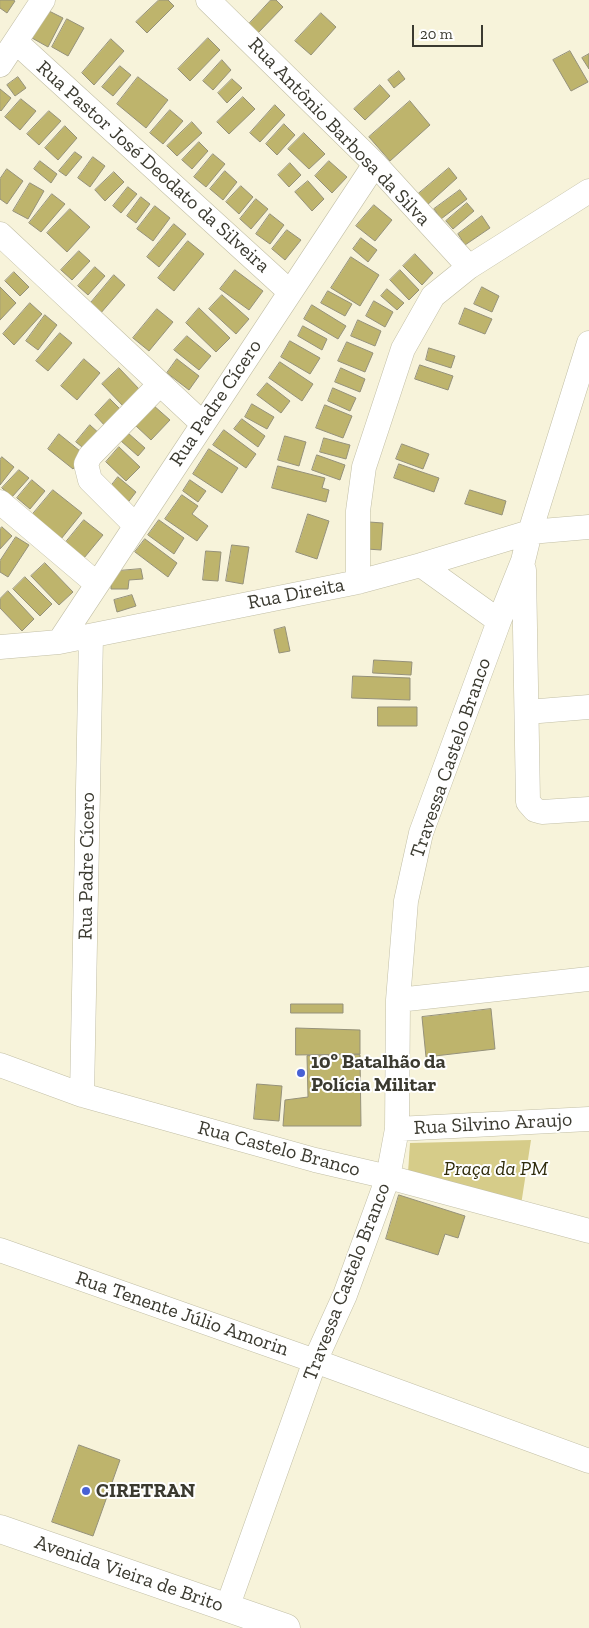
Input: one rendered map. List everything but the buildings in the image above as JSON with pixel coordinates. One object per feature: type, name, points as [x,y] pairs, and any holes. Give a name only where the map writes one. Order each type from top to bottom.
[{"type":"main road","name":"Avenida Vieira de Brito","points":[[0,1529],[286,1628]]},
{"type":"street","points":[[5,54],[43,0]]},
{"type":"street","name":"Rua Antônio Barbosa da Silva","points":[[208,0],[375,164],[469,266]]},
{"type":"street","name":"Rua Pastor José Deodato da Silveira","points":[[5,54],[290,292]]},
{"type":"street","name":"Rua Padre Cícero","points":[[59,642],[375,164]]},
{"type":"street","points":[[358,582],[358,511],[364,467],[403,349],[433,296],[469,266],[589,191]]},
{"type":"street","points":[[4,244],[202,423]]},
{"type":"street","name":"Travessa Castelo Branco","points":[[227,1608],[315,1361],[345,1295],[388,1177],[397,1129],[398,1000],[406,901],[421,833],[523,561],[530,532],[589,343]]},
{"type":"street","points":[[135,525],[90,480],[86,464],[90,456],[160,384]]},
{"type":"street","points":[[0,502],[96,584]]},
{"type":"street","name":"Rua Direita","points":[[0,647],[59,642],[358,582],[530,532],[589,527]]},
{"type":"street","points":[[523,561],[528,802],[535,810],[542,812],[589,809]]},
{"type":"street","points":[[421,565],[499,621]]},
{"type":"street","name":"Rua Padre Cícero","points":[[82,1095],[91,636]]},
{"type":"street","points":[[527,712],[589,708]]},
{"type":"street","points":[[398,1000],[589,979]]},
{"type":"street","name":"Rua Castelo Branco","points":[[0,1065],[82,1095],[315,1160],[388,1177],[589,1231]]},
{"type":"street","name":"Rua Silvino Araujo","points":[[397,1129],[589,1119]]},
{"type":"street","name":"Rua Tenente Júlio Amorin","points":[[0,1250],[315,1361],[589,1461]]},
{"type":"green space","name":"Praça da PM","points":[[531,1140],[521,1205],[408,1173],[410,1143]]},
{"type":"place","name":"10º Batalhão da Polícia Militar","points":[[301,1073]]},
{"type":"place","name":"CIRETRAN","points":[[86,1491]]}]
